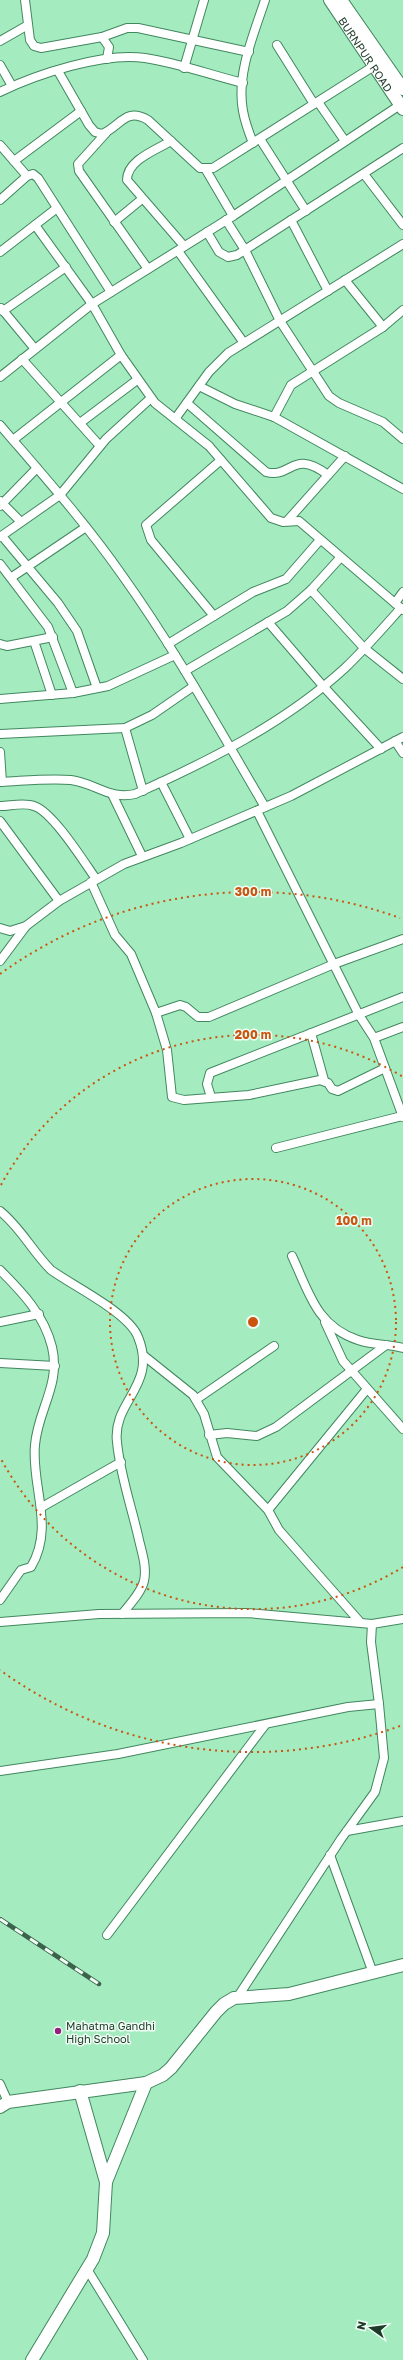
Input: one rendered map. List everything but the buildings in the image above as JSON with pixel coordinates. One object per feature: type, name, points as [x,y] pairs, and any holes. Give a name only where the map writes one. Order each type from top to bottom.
[{"type":"street","points":[[25,0],[30,40],[34,46],[41,48],[102,37],[127,28],[138,28],[193,38],[249,52]]},
{"type":"street","points":[[184,68],[204,0]]},
{"type":"street","points":[[265,0],[249,52],[243,83],[243,110],[257,141],[286,180],[306,211]]},
{"type":"street","name":"BURNPUR ROAD","points":[[330,0],[402,107]]},
{"type":"street","points":[[341,0],[403,89]]},
{"type":"street","points":[[0,41],[28,25]]},
{"type":"street","points":[[102,37],[108,47],[107,59]]},
{"type":"street","points":[[277,45],[316,103],[345,141]]},
{"type":"street","points":[[0,92],[12,86],[73,66],[107,59],[144,58],[243,83]]},
{"type":"street","points":[[0,65],[12,86]]},
{"type":"street","points":[[148,269],[79,171],[78,164],[107,132],[125,118],[133,115],[148,120],[200,168],[206,170],[213,168],[257,141],[374,66]]},
{"type":"street","points":[[58,71],[81,112],[96,132],[102,134],[107,132]]},
{"type":"street","points":[[0,377],[92,304],[230,218],[345,141],[402,107]]},
{"type":"street","points":[[14,161],[81,112]]},
{"type":"street","points":[[171,140],[133,164],[127,172],[127,180],[181,248],[244,343]]},
{"type":"street","points":[[0,145],[27,176]]},
{"type":"street","points":[[207,232],[219,252],[228,257],[245,250],[403,148]]},
{"type":"street","points":[[206,170],[280,320],[312,372],[329,396],[339,403],[383,422],[403,439]]},
{"type":"street","points":[[1,198],[27,176],[33,174],[38,178],[112,292]]},
{"type":"street","points":[[364,174],[403,226]]},
{"type":"street","points":[[114,222],[142,198]]},
{"type":"street","points":[[0,252],[57,208]]},
{"type":"street","points":[[291,220],[328,291]]},
{"type":"street","points":[[35,225],[92,304],[137,380],[165,413],[201,437],[271,518],[283,522],[288,520],[300,521],[340,558],[400,607]]},
{"type":"street","points":[[175,419],[218,362],[280,320],[403,244]]},
{"type":"street","points":[[36,349],[2,309],[66,267]]},
{"type":"street","points":[[345,280],[383,327]]},
{"type":"street","points":[[274,417],[291,385],[383,327],[403,310]]},
{"type":"street","points":[[13,440],[121,355]]},
{"type":"street","points":[[22,359],[100,446]]},
{"type":"street","points":[[80,423],[137,380]]},
{"type":"street","points":[[199,386],[235,404],[274,417],[403,489]]},
{"type":"street","points":[[97,688],[77,631],[58,603],[1,536],[60,495],[100,446],[151,398]]},
{"type":"street","points":[[186,403],[266,472],[272,474],[303,463],[315,465],[328,475]]},
{"type":"street","points":[[0,425],[60,495],[122,574],[194,686],[230,749],[261,809],[359,1015],[374,1038],[403,1117],[276,1148]]},
{"type":"street","points":[[288,520],[345,456]]},
{"type":"street","points":[[214,616],[151,540],[146,525],[221,460]]},
{"type":"street","points":[[21,522],[1,504],[37,468]]},
{"type":"street","points":[[12,577],[86,527]]},
{"type":"street","points":[[168,644],[253,592],[286,579],[320,540]]},
{"type":"street","points":[[184,671],[287,611],[311,590],[340,558]]},
{"type":"street","points":[[0,564],[12,577],[39,613],[53,637],[73,692]]},
{"type":"street","points":[[311,590],[364,648],[403,679]]},
{"type":"street","points":[[0,752],[1,782],[69,780],[83,782],[123,797],[143,791],[230,749],[323,686],[364,648],[400,607],[403,592]]},
{"type":"street","points":[[268,622],[323,686],[381,749]]},
{"type":"street","points":[[0,644],[7,646],[53,637]]},
{"type":"street","points":[[34,641],[52,695]]},
{"type":"street","points":[[0,699],[52,695],[97,688],[126,679],[175,655]]},
{"type":"street","points":[[0,734],[125,728],[152,715],[194,686]]},
{"type":"street","points":[[125,728],[143,791]]},
{"type":"street","points":[[0,961],[26,926],[59,902],[94,881],[142,856],[190,839],[291,796],[403,737]]},
{"type":"street","points":[[395,741],[403,753]]},
{"type":"street","points":[[161,782],[190,839]]},
{"type":"street","points":[[112,794],[142,856]]},
{"type":"street","points":[[0,806],[34,806],[43,810],[94,881],[115,935],[131,954],[156,1013],[167,1050],[172,1097],[184,1100],[262,1093],[324,1080]]},
{"type":"street","points":[[0,821],[59,902]]},
{"type":"street","points":[[0,928],[10,931],[26,926]]},
{"type":"street","points":[[156,1013],[180,1006],[186,1007],[198,1017],[209,1016],[334,964],[403,939]]},
{"type":"street","points":[[212,1098],[207,1084],[210,1073],[403,997]]},
{"type":"street","points":[[374,1038],[403,1027]]},
{"type":"street","points":[[311,1033],[324,1080],[332,1089],[338,1090],[385,1068]]},
{"type":"street","points":[[0,1211],[23,1233],[40,1258],[51,1270],[132,1325],[143,1355],[141,1380],[126,1405],[116,1432],[121,1462],[145,1568],[140,1590],[122,1614]]},
{"type":"street","points":[[292,1256],[325,1321],[336,1351],[367,1390],[403,1429]]},
{"type":"street","points":[[0,1270],[39,1314],[52,1348],[55,1366],[54,1380],[38,1427],[35,1445],[35,1473],[42,1507],[41,1534],[31,1567],[21,1570],[0,1600]]},
{"type":"street","points":[[0,1322],[39,1314]]},
{"type":"street","points":[[325,1321],[345,1335],[358,1340],[403,1348]]},
{"type":"street","points":[[209,1435],[227,1433],[257,1436],[265,1433],[276,1427],[386,1345]]},
{"type":"street","points":[[197,1399],[274,1346]]},
{"type":"street","points":[[143,1355],[197,1399],[204,1414],[209,1435],[217,1457],[268,1510],[279,1530],[360,1622]]},
{"type":"street","points":[[0,1363],[55,1366]]},
{"type":"street","points":[[268,1510],[367,1390]]},
{"type":"street","points":[[42,1507],[121,1462]]},
{"type":"street","points":[[0,1622],[122,1614],[248,1613],[372,1624],[403,1619]]},
{"type":"street","points":[[237,1998],[330,1856],[375,1792],[379,1782],[384,1746],[371,1642],[372,1624]]},
{"type":"street","points":[[0,1771],[118,1754],[348,1707],[379,1704]]},
{"type":"street","points":[[107,1935],[265,1724]]},
{"type":"street","points":[[347,1831],[403,1821]]},
{"type":"street","points":[[330,1856],[373,1973]]},
{"type":"street","points":[[0,2084],[4,2105],[80,2091],[146,2083],[163,2075],[171,2068],[224,2004],[237,1998],[290,1994],[403,1965]]},
{"type":"street","points":[[32,2360],[87,2269],[103,2232],[106,2182],[146,2083]]},
{"type":"street","points":[[80,2091],[106,2182]]},
{"type":"street","points":[[87,2269],[143,2360]]},
{"type":"railway","points":[[0,1919],[99,1984]]},
{"type":"place","name":"Mahatma Gandhi High School","points":[[58,2031]]}]
